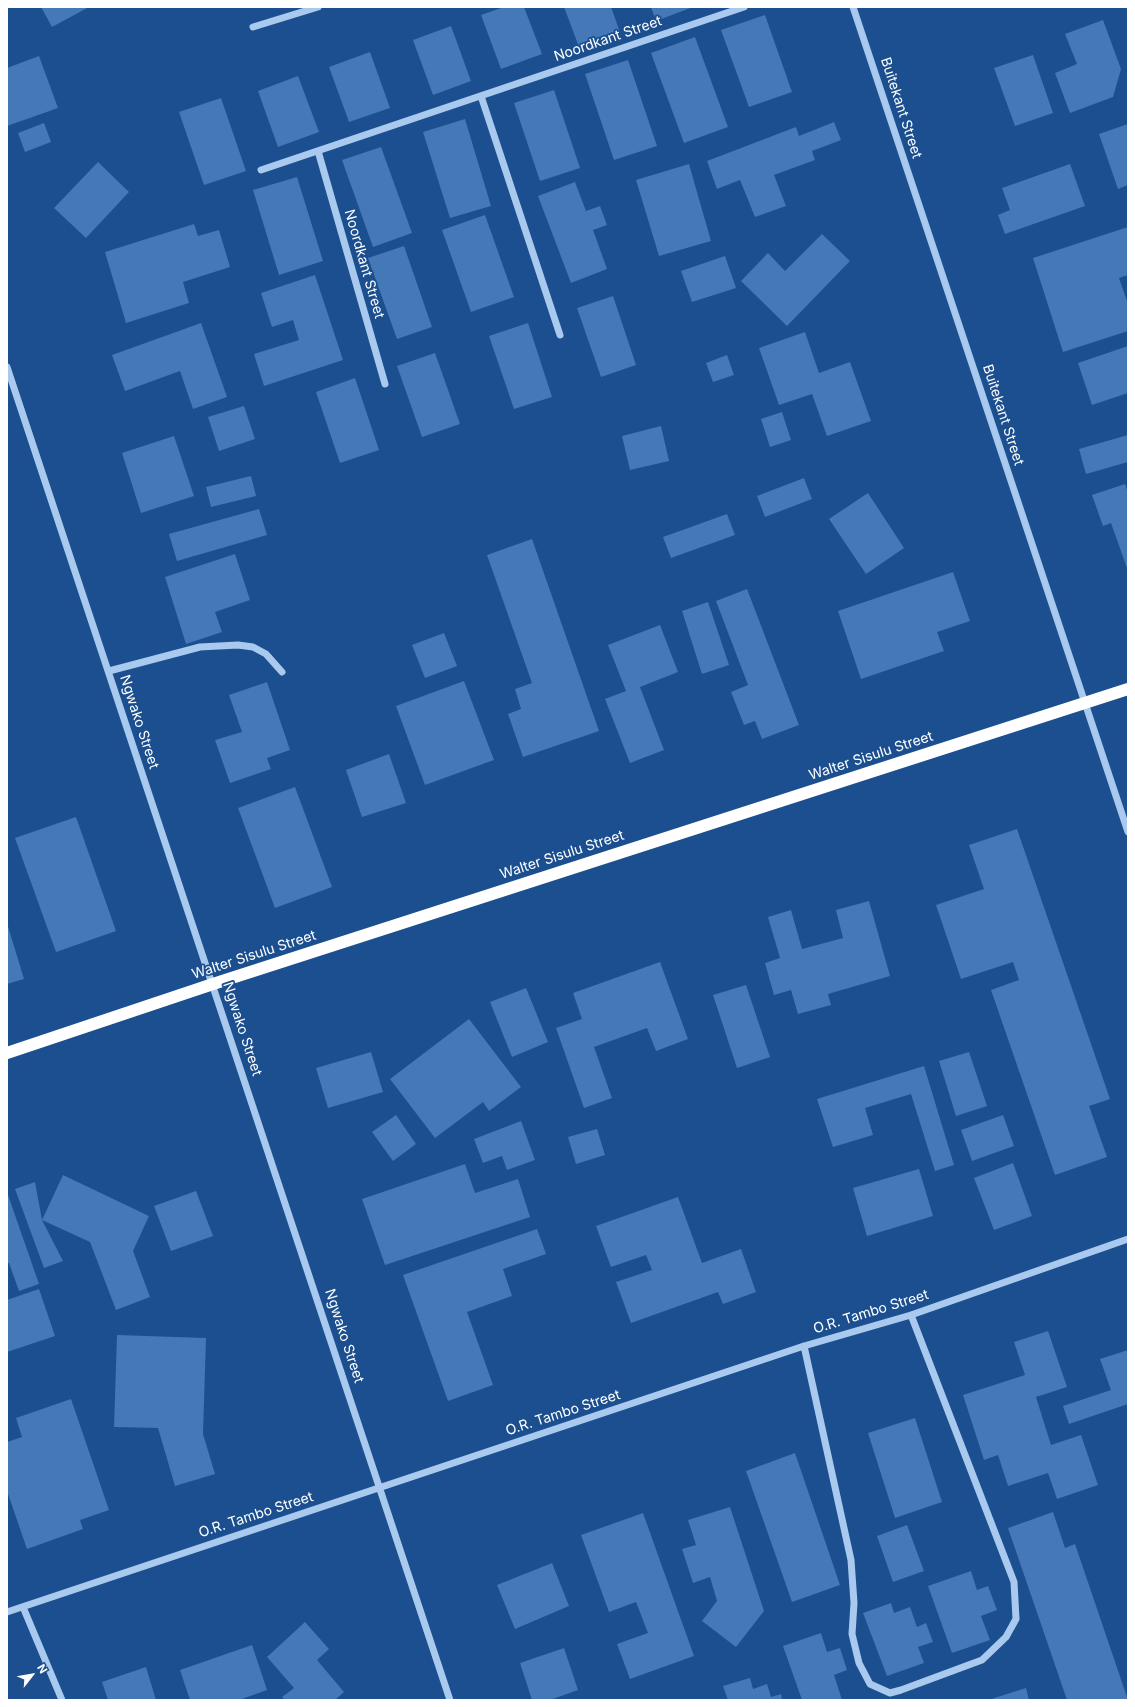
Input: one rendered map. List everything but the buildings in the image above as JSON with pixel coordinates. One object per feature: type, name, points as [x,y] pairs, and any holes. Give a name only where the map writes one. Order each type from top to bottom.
[{"type":"highway","name":"Walter Sisulu Street","points":[[7,1053],[213,984],[1128,689]]},
{"type":"street","points":[[254,27],[318,7]]},
{"type":"street","name":"Noordkant Street","points":[[261,170],[744,7]]},
{"type":"street","name":"Buitekant Street","points":[[853,7],[1128,832]]},
{"type":"street","points":[[481,96],[560,335]]},
{"type":"street","name":"Noordkant Street","points":[[318,151],[385,384]]},
{"type":"street","name":"Ngwako Street","points":[[7,367],[381,1487],[450,1700]]},
{"type":"street","points":[[109,671],[200,647],[238,645],[253,647],[266,654],[282,672]]},
{"type":"street","name":"O.R. Tambo Street","points":[[7,1612],[804,1346],[911,1315],[1128,1239]]},
{"type":"street","points":[[804,1346],[851,1560],[854,1603],[852,1634],[859,1663],[870,1684],[890,1693],[982,1660],[1006,1637],[1016,1619],[1014,1582],[911,1315]]},
{"type":"street","points":[[24,1607],[62,1700]]}]
